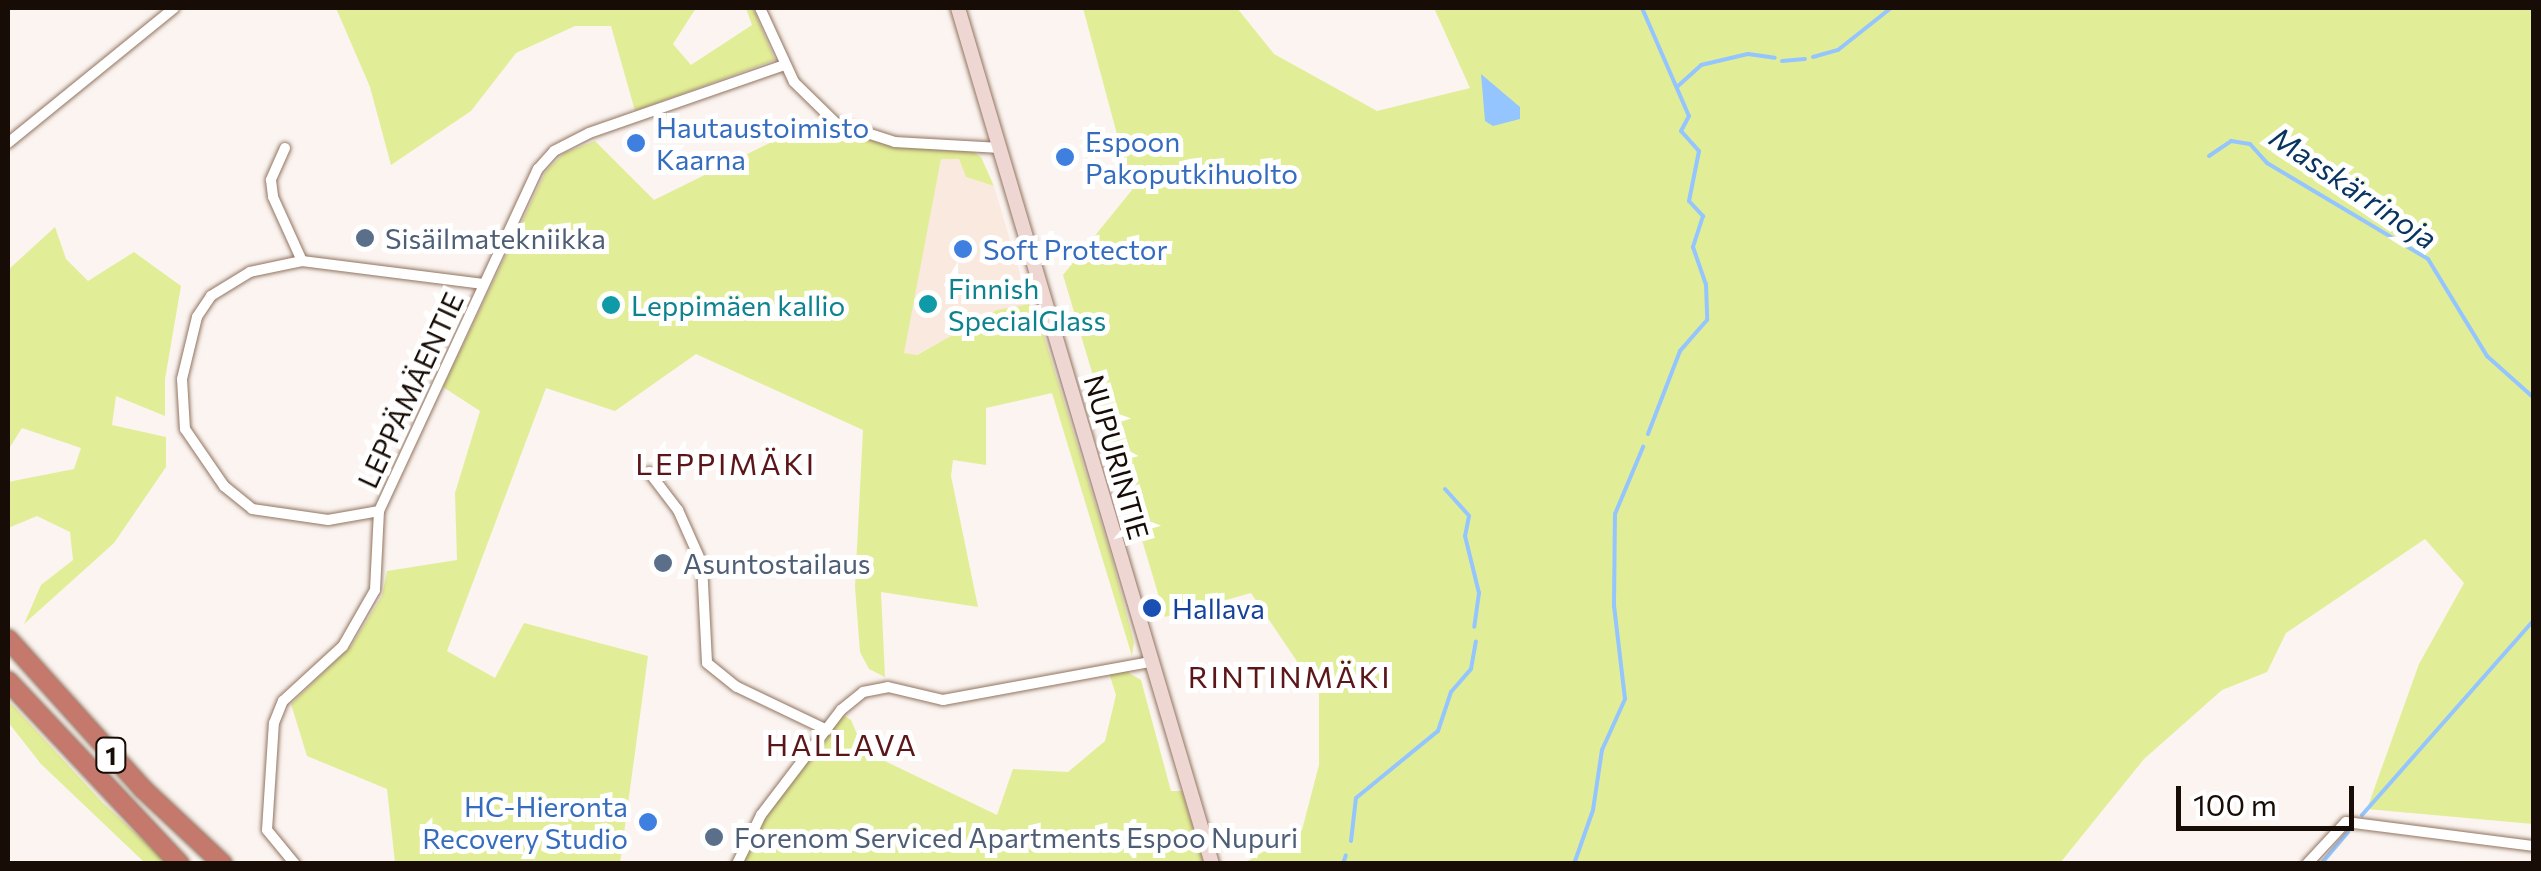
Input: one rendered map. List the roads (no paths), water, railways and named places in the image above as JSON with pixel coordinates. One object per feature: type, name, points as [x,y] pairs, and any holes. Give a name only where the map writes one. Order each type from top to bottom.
[{"type":"highway","name":"1","points":[[8,639],[142,788],[223,864]]},
{"type":"highway","name":"1","points":[[8,681],[180,864]]},
{"type":"main road","name":"NUPURINTIE","points":[[958,8],[1212,864]]},
{"type":"street","points":[[8,143],[174,8]]},
{"type":"street","points":[[760,8],[784,65],[820,112],[864,134],[943,148],[1000,148]]},
{"type":"street","name":"LEPPÄMÄENTIE","points":[[296,864],[267,830],[264,794],[274,723],[283,701],[343,646],[375,590],[379,511],[527,189],[554,151],[784,65]]},
{"type":"street","points":[[285,148],[271,180],[273,197],[302,261]]},
{"type":"street","points":[[379,511],[328,520],[252,509],[224,486],[185,429],[182,379],[197,317],[210,296],[250,272],[302,261],[484,284]]},
{"type":"street","points":[[648,472],[678,510],[702,564],[707,663],[737,687],[827,730]]},
{"type":"street","points":[[738,864],[761,814],[845,704],[875,688],[943,700],[1151,662]]},
{"type":"street","points":[[2307,864],[2346,822],[2534,846]]},
{"type":"water","points":[[1481,74],[1520,107],[1520,119],[1493,126],[1485,121]]},
{"type":"waterway","points":[[1642,8],[1689,116],[1681,131],[1699,151],[1689,201],[1703,216],[1693,247],[1706,284],[1707,320],[1680,351],[1648,434]]},
{"type":"waterway","points":[[1813,57],[1838,50],[1891,8]]},
{"type":"waterway","points":[[1678,86],[1701,65],[1748,54],[1775,58]]},
{"type":"waterway","points":[[1782,61],[1805,59]]},
{"type":"waterway","name":"Masskärrinoja","points":[[2209,156],[2231,141],[2250,144],[2267,163],[2428,259],[2487,356],[2534,398]]},
{"type":"waterway","points":[[1574,864],[1593,810],[1602,750],[1625,699],[1614,606],[1615,514],[1643,447]]},
{"type":"waterway","points":[[1445,489],[1469,516],[1465,536],[1479,593],[1474,627]]},
{"type":"waterway","points":[[2362,815],[2534,620]]},
{"type":"waterway","points":[[1351,841],[1356,798],[1438,731],[1451,692],[1471,669],[1476,641]]},
{"type":"waterway","points":[[2321,864],[2348,832]]},
{"type":"waterway","points":[[1343,864],[1346,855]]},
{"type":"place","name":"Hautaustoimisto Kaarna","points":[[636,143]]},
{"type":"place","name":"Espoon Pakoputkihuolto","points":[[1065,157]]},
{"type":"place","name":"Sisäilmatekniikka","points":[[365,238]]},
{"type":"place","name":"Soft Protector","points":[[963,249]]},
{"type":"place","name":"Finnish SpecialGlass","points":[[928,304]]},
{"type":"place","name":"Leppimäen kallio","points":[[611,305]]},
{"type":"place","name":"Asuntostailaus","points":[[663,563]]},
{"type":"place","name":"Hallava","points":[[1152,608]]},
{"type":"place","name":"HC-Hieronta Recovery Studio","points":[[648,822]]},
{"type":"place","name":"Forenom Serviced Apartments Espoo Nupuri","points":[[714,837]]},
{"type":"district","name":"LEPPIMÄKI","points":[[726,463]]},
{"type":"district","name":"RINTINMÄKI","points":[[1290,676]]},
{"type":"district","name":"HALLAVA","points":[[842,744]]}]
